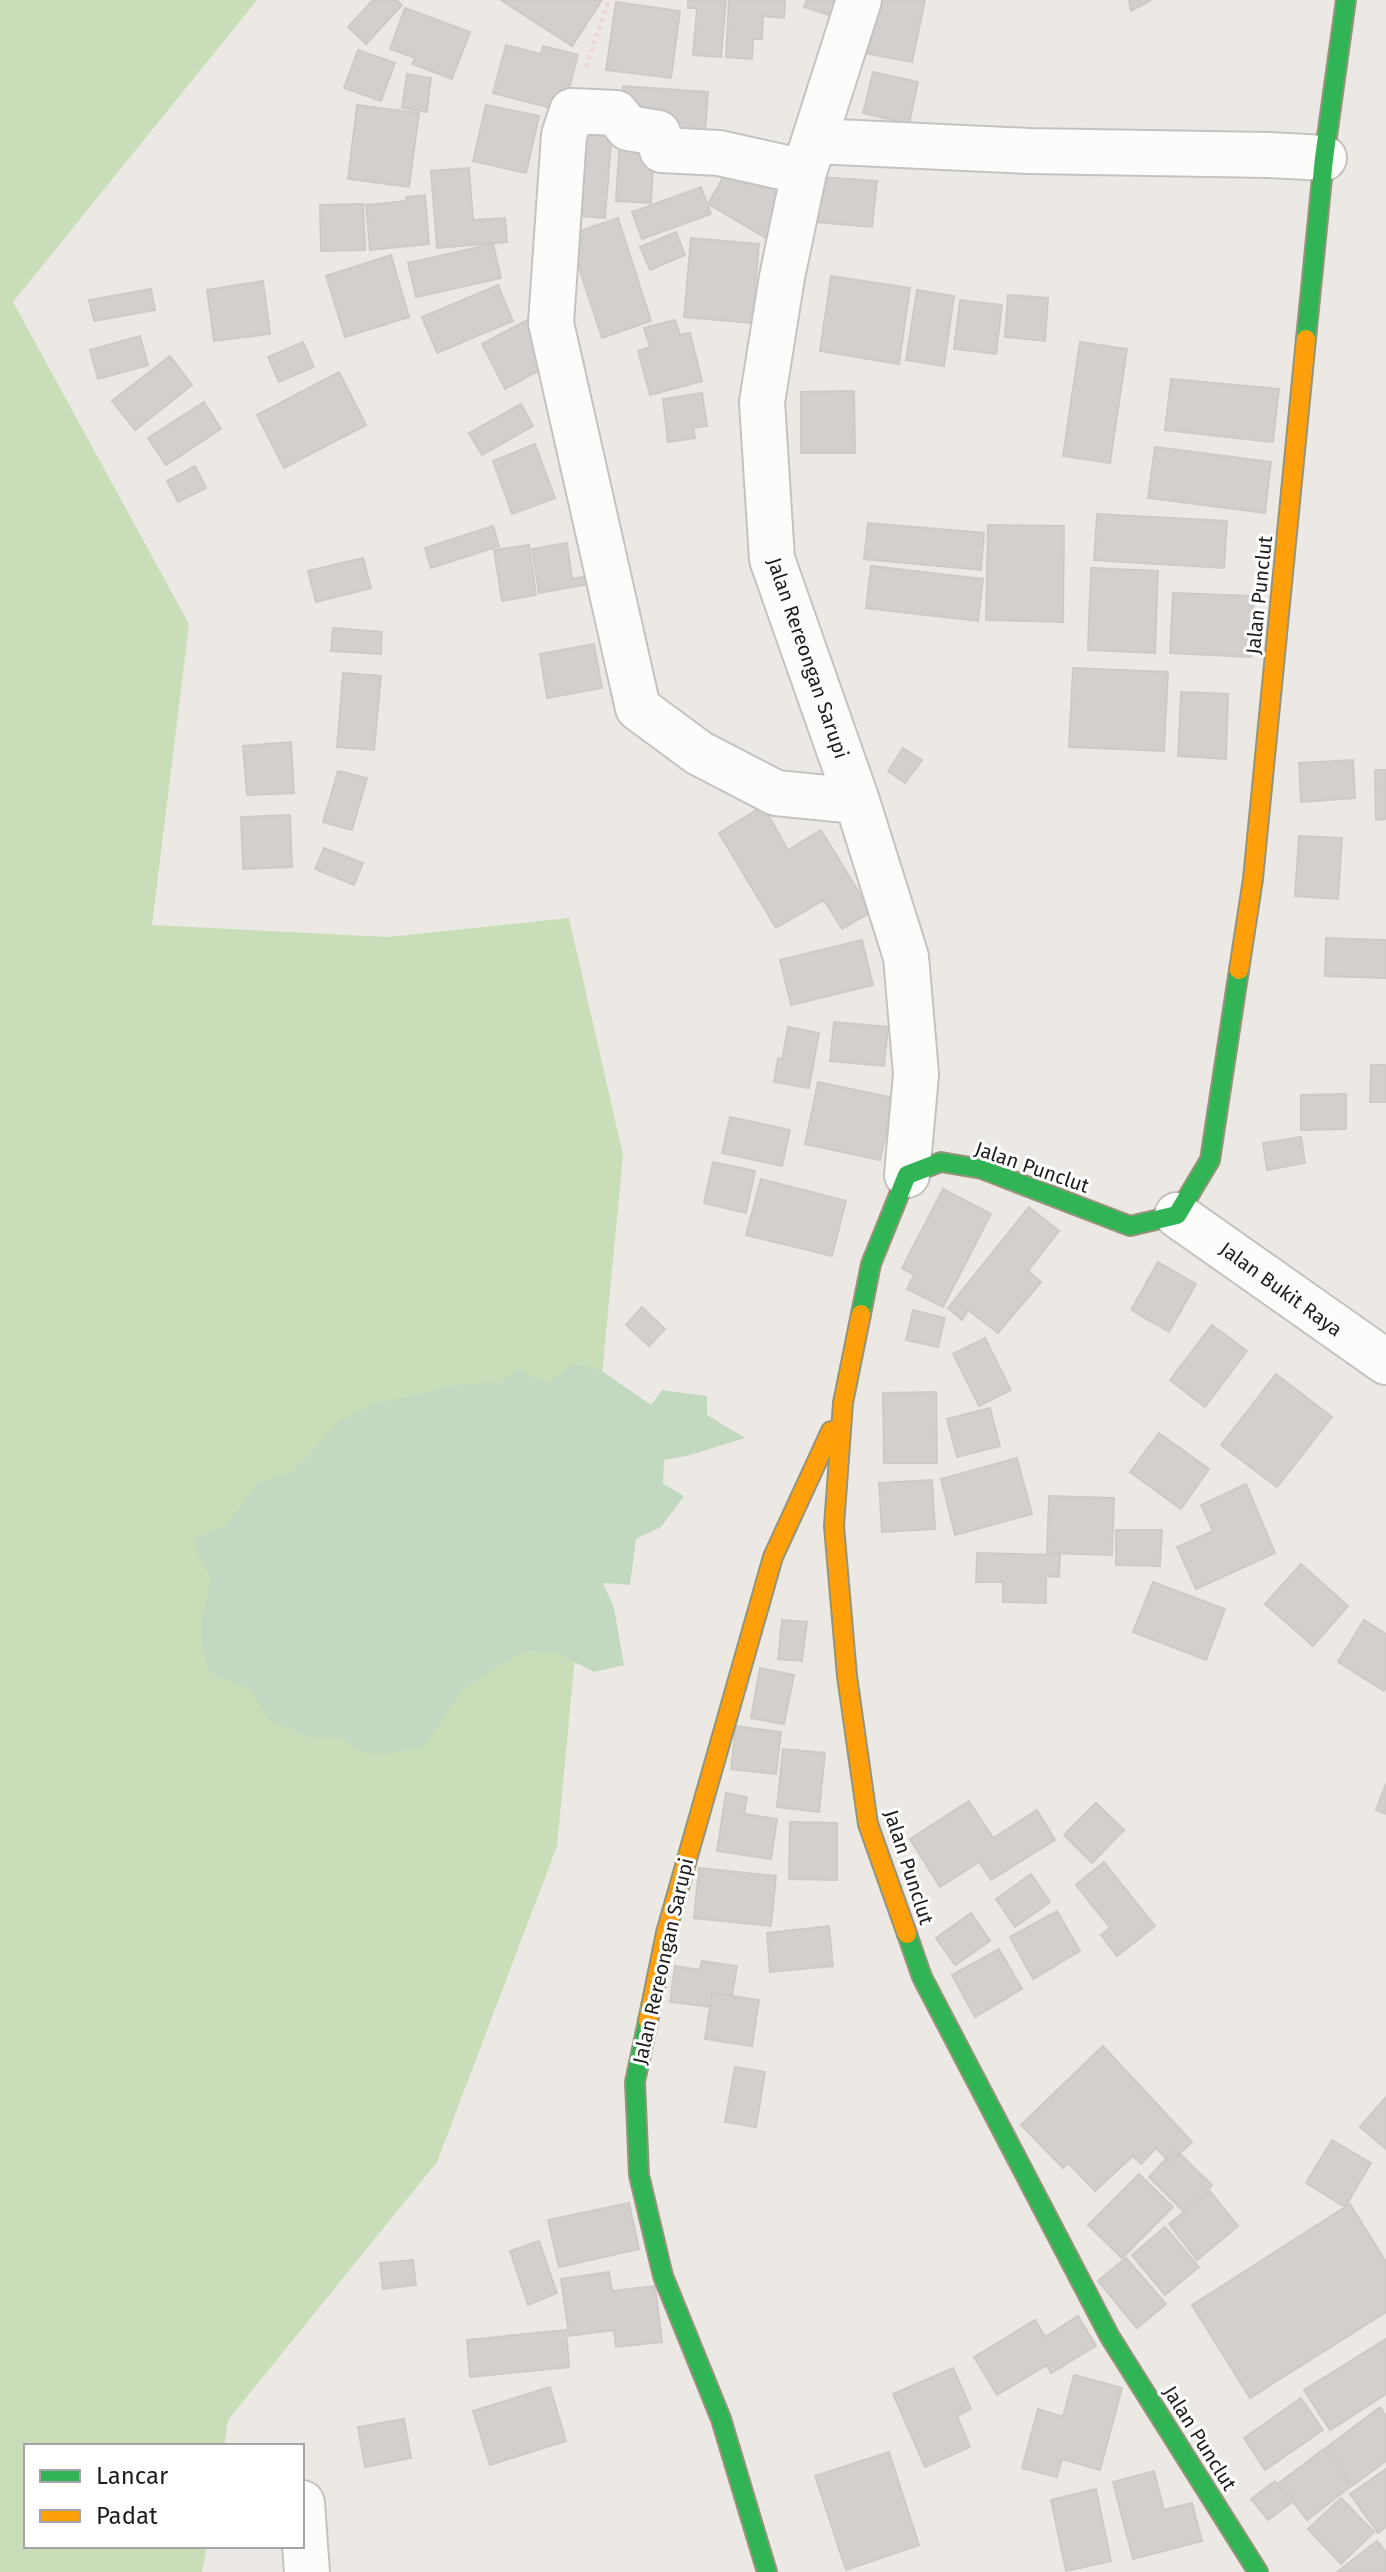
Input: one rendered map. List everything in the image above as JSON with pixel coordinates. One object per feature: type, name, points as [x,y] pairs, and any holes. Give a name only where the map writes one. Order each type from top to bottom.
[{"type":"main road","name":"Jalan Punclut","points":[[1258,2572],[1110,2337],[917,1963],[868,1824],[847,1676],[834,1526],[843,1403],[871,1264],[907,1175],[941,1162],[982,1169],[1130,1226],[1177,1215],[1210,1160],[1253,879],[1324,158],[1346,0]]},
{"type":"main road","name":"Jalan Rereongan Sarupi","points":[[767,2572],[721,2419],[663,2276],[639,2175],[635,2082],[666,1933],[773,1557],[843,1403]]},
{"type":"street","name":"Jalan Rereongan Sarupi","points":[[859,0],[809,157],[782,277],[762,402],[772,559],[857,801],[906,957],[916,1074],[907,1175]]},
{"type":"street","points":[[857,801],[776,793],[699,753],[638,708],[551,323],[564,135],[572,111],[616,113],[628,128],[658,133],[662,150],[809,157],[1029,151],[1324,158]]},
{"type":"street","name":"Jalan Bukit Raya","points":[[1177,1215],[1386,1362]]},
{"type":"street","points":[[304,2531],[307,2572]]},
{"type":"path","points":[[572,111],[609,0]]},
{"type":"green space","points":[[0,0],[257,0],[13,302],[189,624],[152,925],[388,937],[569,918],[623,1155],[557,1846],[437,2162],[228,2420],[224,2444],[24,2444],[24,2548],[207,2548],[202,2572],[0,2572]]},
{"type":"green space","points":[[572,1364],[599,1369],[651,1405],[662,1390],[707,1396],[707,1415],[745,1438],[664,1460],[663,1484],[684,1496],[661,1527],[636,1539],[630,1585],[603,1583],[614,1608],[624,1665],[594,1672],[557,1653],[525,1650],[462,1690],[424,1747],[387,1754],[362,1752],[343,1738],[309,1737],[268,1719],[252,1691],[209,1672],[202,1644],[202,1619],[211,1580],[193,1540],[227,1524],[258,1483],[292,1472],[341,1420],[378,1403],[463,1384],[500,1383],[517,1370],[549,1384]]},
{"type":"building","points":[[373,0],[396,0],[402,5],[366,44],[348,27]]},
{"type":"building","points":[[501,0],[602,0],[572,46]]},
{"type":"building","points":[[688,0],[726,0],[721,57],[693,55],[697,8],[688,8]]},
{"type":"building","points":[[729,0],[785,0],[784,18],[763,16],[762,39],[753,39],[752,59],[726,57]]},
{"type":"building","points":[[807,0],[844,0],[838,18],[804,7]]},
{"type":"building","points":[[875,0],[925,0],[912,62],[864,53]]},
{"type":"building","points":[[1129,0],[1151,0],[1131,11]]},
{"type":"building","points":[[616,2],[680,11],[671,78],[606,70]]},
{"type":"building","points":[[405,8],[470,32],[452,79],[412,64],[415,58],[390,49]]},
{"type":"building","points":[[506,45],[541,54],[543,46],[578,55],[563,111],[493,93]]},
{"type":"building","points":[[358,50],[395,63],[381,101],[344,88]]},
{"type":"building","points":[[873,72],[918,82],[909,124],[863,113]]},
{"type":"building","points":[[407,74],[431,78],[427,112],[402,108]]},
{"type":"building","points":[[623,86],[708,92],[704,148],[665,145],[620,114]]},
{"type":"building","points":[[357,105],[419,113],[409,187],[348,179]]},
{"type":"building","points":[[486,105],[539,116],[526,173],[473,161]]},
{"type":"building","points":[[576,116],[613,119],[605,218],[566,215]]},
{"type":"building","points":[[620,136],[655,138],[651,203],[616,201]]},
{"type":"building","points":[[733,160],[791,192],[766,238],[708,204]]},
{"type":"building","points":[[469,168],[473,220],[505,218],[507,242],[437,248],[431,171]]},
{"type":"building","points":[[819,177],[877,181],[872,227],[815,222]]},
{"type":"building","points":[[701,187],[711,214],[642,239],[632,212]]},
{"type":"building","points":[[425,195],[429,244],[370,250],[366,205],[407,201],[406,197]]},
{"type":"building","points":[[363,204],[365,250],[321,251],[320,205]]},
{"type":"building","points":[[618,218],[651,321],[602,338],[568,235]]},
{"type":"building","points":[[676,232],[685,255],[650,270],[640,247]]},
{"type":"building","points":[[691,238],[759,244],[752,323],[684,317]]},
{"type":"building","points":[[493,244],[501,278],[416,297],[408,263]]},
{"type":"building","points":[[391,255],[409,317],[345,337],[326,276]]},
{"type":"building","points":[[831,276],[910,288],[899,364],[820,351]]},
{"type":"building","points":[[263,281],[270,334],[214,341],[207,290]]},
{"type":"building","points":[[498,285],[513,321],[437,353],[422,317]]},
{"type":"building","points":[[151,289],[155,310],[94,321],[89,300]]},
{"type":"building","points":[[917,290],[954,296],[944,366],[906,360]]},
{"type":"building","points":[[1008,295],[1048,298],[1045,341],[1005,337]]},
{"type":"building","points":[[960,300],[1002,305],[996,354],[954,349]]},
{"type":"building","points":[[533,317],[556,361],[505,389],[482,344]]},
{"type":"building","points":[[675,320],[680,335],[690,333],[702,381],[650,395],[638,351],[650,347],[644,328]]},
{"type":"building","points":[[140,336],[148,365],[98,379],[90,350]]},
{"type":"building","points":[[303,342],[314,367],[279,382],[268,357]]},
{"type":"building","points":[[1080,342],[1127,349],[1110,463],[1063,456]]},
{"type":"building","points":[[170,356],[192,385],[135,430],[112,401]]},
{"type":"building","points":[[339,372],[366,425],[284,468],[257,415]]},
{"type":"building","points":[[1171,379],[1279,389],[1273,442],[1165,430]]},
{"type":"building","points":[[854,391],[855,453],[801,453],[801,392]]},
{"type":"building","points":[[702,393],[707,426],[693,428],[695,438],[668,442],[663,399]]},
{"type":"building","points":[[204,402],[221,429],[166,465],[148,438]]},
{"type":"building","points":[[521,404],[533,426],[482,455],[469,433]]},
{"type":"building","points":[[535,444],[555,498],[512,514],[493,461]]},
{"type":"building","points":[[1155,447],[1271,462],[1265,513],[1148,498]]},
{"type":"building","points":[[195,466],[206,488],[178,502],[167,481]]},
{"type":"building","points":[[1097,514],[1227,521],[1224,568],[1094,560]]},
{"type":"building","points":[[868,523],[984,533],[981,570],[864,559]]},
{"type":"building","points":[[988,525],[1064,526],[1063,622],[986,620]]},
{"type":"building","points":[[493,526],[499,546],[431,568],[425,548]]},
{"type":"building","points":[[567,543],[572,579],[594,575],[595,583],[539,593],[532,549]]},
{"type":"building","points":[[529,545],[536,595],[502,601],[494,550]]},
{"type":"building","points":[[363,558],[371,588],[316,602],[308,571]]},
{"type":"building","points":[[871,566],[983,579],[978,621],[866,608]]},
{"type":"building","points":[[1091,568],[1158,571],[1155,653],[1088,650]]},
{"type":"building","points":[[1173,593],[1254,596],[1251,657],[1170,653]]},
{"type":"building","points":[[333,628],[382,632],[381,654],[331,651]]},
{"type":"building","points":[[594,644],[602,688],[547,698],[540,654]]},
{"type":"building","points":[[1073,668],[1168,672],[1164,751],[1069,747]]},
{"type":"building","points":[[343,673],[381,676],[374,750],[337,747]]},
{"type":"building","points":[[1181,692],[1228,694],[1226,759],[1178,756]]},
{"type":"building","points":[[291,742],[294,793],[247,795],[243,746]]},
{"type":"building","points":[[903,748],[922,760],[905,783],[888,771]]},
{"type":"building","points":[[1353,760],[1355,798],[1301,802],[1299,763]]},
{"type":"building","points":[[1375,770],[1386,770],[1386,819],[1376,820]]},
{"type":"building","points":[[338,771],[367,778],[352,830],[323,822]]},
{"type":"building","points":[[763,806],[788,850],[821,830],[871,912],[842,929],[824,900],[776,928],[719,833]]},
{"type":"building","points":[[290,815],[292,867],[243,869],[241,817]]},
{"type":"building","points":[[1299,836],[1342,838],[1338,899],[1295,896]]},
{"type":"building","points":[[324,848],[363,863],[354,885],[315,869]]},
{"type":"building","points":[[1326,938],[1386,940],[1386,978],[1325,976]]},
{"type":"building","points":[[862,940],[873,985],[791,1005],[780,960]]},
{"type":"building","points":[[834,1022],[888,1027],[884,1066],[830,1061]]},
{"type":"building","points":[[788,1027],[819,1033],[809,1088],[774,1082]]},
{"type":"building","points":[[1371,1065],[1386,1065],[1386,1102],[1370,1102]]},
{"type":"building","points":[[818,1082],[894,1098],[880,1160],[805,1144]]},
{"type":"building","points":[[1346,1094],[1346,1129],[1301,1130],[1301,1095]]},
{"type":"building","points":[[730,1117],[790,1130],[782,1166],[722,1153]]},
{"type":"building","points":[[1301,1137],[1305,1163],[1267,1170],[1263,1143]]},
{"type":"building","points":[[713,1162],[755,1171],[746,1213],[704,1203]]},
{"type":"building","points":[[761,1179],[846,1201],[832,1256],[746,1235]]},
{"type":"building","points":[[943,1189],[991,1214],[943,1307],[907,1289],[914,1275],[902,1268]]},
{"type":"building","points":[[1029,1207],[1059,1231],[1028,1271],[1041,1282],[998,1333],[968,1310],[962,1320],[948,1308]]},
{"type":"building","points":[[1158,1262],[1196,1284],[1169,1332],[1131,1310]]},
{"type":"building","points":[[642,1307],[665,1329],[649,1346],[626,1325]]},
{"type":"building","points":[[913,1310],[945,1318],[938,1347],[906,1340]]},
{"type":"building","points":[[1212,1325],[1247,1351],[1205,1407],[1170,1380]]},
{"type":"building","points":[[985,1338],[1011,1390],[979,1406],[953,1354]]},
{"type":"building","points":[[1276,1374],[1332,1417],[1277,1487],[1221,1445]]},
{"type":"building","points":[[936,1392],[937,1463],[884,1463],[883,1393]]},
{"type":"building","points":[[990,1408],[1000,1446],[957,1457],[947,1419]]},
{"type":"building","points":[[1159,1433],[1209,1469],[1181,1509],[1130,1472]]},
{"type":"building","points":[[1017,1458],[1032,1514],[955,1535],[941,1479]]},
{"type":"building","points":[[932,1480],[935,1529],[882,1532],[879,1483]]},
{"type":"building","points":[[1246,1484],[1275,1553],[1196,1589],[1177,1547],[1213,1531],[1201,1505]]},
{"type":"building","points":[[1049,1496],[1114,1498],[1112,1555],[1047,1553]]},
{"type":"building","points":[[1116,1530],[1162,1530],[1160,1566],[1116,1565]]},
{"type":"building","points":[[977,1553],[1060,1555],[1059,1577],[1046,1576],[1046,1603],[1003,1602],[1003,1582],[976,1582]]},
{"type":"building","points":[[1301,1564],[1348,1606],[1313,1646],[1265,1604]]},
{"type":"building","points":[[1153,1582],[1225,1609],[1206,1660],[1133,1632]]},
{"type":"building","points":[[782,1620],[807,1622],[802,1661],[778,1659]]},
{"type":"building","points":[[1364,1620],[1386,1634],[1384,1691],[1338,1662]]},
{"type":"building","points":[[760,1668],[794,1675],[784,1724],[751,1718]]},
{"type":"building","points":[[736,1726],[781,1732],[776,1774],[731,1769]]},
{"type":"building","points":[[783,1749],[825,1753],[819,1812],[777,1807]]},
{"type":"building","points":[[1386,1784],[1386,1814],[1376,1810]]},
{"type":"building","points":[[726,1793],[747,1797],[744,1814],[777,1819],[771,1859],[717,1851]]},
{"type":"building","points":[[969,1801],[993,1838],[1037,1810],[1055,1840],[991,1880],[979,1862],[940,1887],[910,1839]]},
{"type":"building","points":[[1096,1803],[1124,1830],[1092,1863],[1064,1835]]},
{"type":"building","points":[[790,1822],[837,1823],[837,1880],[789,1879]]},
{"type":"building","points":[[1104,1862],[1155,1926],[1117,1956],[1101,1935],[1110,1928],[1076,1885]]},
{"type":"building","points":[[699,1868],[776,1876],[771,1926],[694,1918]]},
{"type":"building","points":[[1031,1874],[1050,1902],[1015,1927],[996,1899]]},
{"type":"building","points":[[1057,1911],[1080,1951],[1033,1979],[1010,1937]]},
{"type":"building","points":[[971,1913],[990,1941],[955,1965],[936,1938]]},
{"type":"building","points":[[829,1926],[833,1966],[770,1972],[767,1933]]},
{"type":"building","points":[[999,1949],[1022,1989],[975,2017],[952,1975]]},
{"type":"building","points":[[702,1961],[737,1966],[732,1996],[712,1993],[710,2007],[670,2002],[675,1966],[700,1970]]},
{"type":"building","points":[[712,1993],[759,2000],[752,2046],[705,2039]]},
{"type":"building","points":[[1103,2046],[1192,2142],[1170,2162],[1156,2148],[1141,2164],[1133,2156],[1095,2191],[1068,2163],[1063,2168],[1021,2125]]},
{"type":"building","points":[[735,2067],[765,2072],[756,2127],[725,2122]]},
{"type":"building","points":[[1386,2097],[1386,2149],[1360,2127]]},
{"type":"building","points":[[1332,2140],[1371,2163],[1345,2207],[1306,2183]]},
{"type":"building","points":[[1175,2149],[1212,2185],[1185,2213],[1149,2177]]},
{"type":"building","points":[[1139,2174],[1173,2207],[1122,2258],[1088,2225]]},
{"type":"building","points":[[1210,2191],[1238,2226],[1197,2260],[1169,2224]]},
{"type":"building","points":[[629,2203],[639,2249],[559,2267],[548,2220]]},
{"type":"building","points":[[1350,2204],[1386,2262],[1386,2312],[1250,2398],[1192,2305]]},
{"type":"building","points":[[1165,2227],[1199,2267],[1165,2295],[1132,2255]]},
{"type":"building","points":[[539,2241],[557,2293],[528,2305],[510,2251]]},
{"type":"building","points":[[1126,2258],[1166,2304],[1137,2328],[1098,2281]]},
{"type":"building","points":[[413,2260],[416,2285],[383,2289],[380,2263]]},
{"type":"building","points":[[609,2272],[612,2291],[655,2286],[662,2342],[616,2347],[614,2330],[569,2336],[561,2279]]},
{"type":"building","points":[[1078,2316],[1096,2346],[1051,2373],[1047,2365],[997,2395],[974,2357],[1035,2320],[1045,2337]]},
{"type":"building","points":[[566,2330],[569,2367],[470,2377],[467,2340]]},
{"type":"building","points":[[1386,2339],[1386,2394],[1330,2430],[1304,2390]]},
{"type":"building","points":[[953,2368],[971,2409],[957,2416],[970,2447],[925,2467],[893,2394]]},
{"type":"building","points":[[1074,2375],[1122,2388],[1100,2470],[1062,2459],[1057,2477],[1022,2468],[1038,2409],[1063,2417]]},
{"type":"building","points":[[550,2387],[566,2441],[490,2465],[473,2411]]},
{"type":"building","points":[[1301,2398],[1323,2430],[1265,2470],[1244,2438]]},
{"type":"building","points":[[1380,2407],[1386,2416],[1386,2461],[1353,2485],[1326,2448]]},
{"type":"building","points":[[404,2419],[411,2458],[365,2467],[358,2427]]},
{"type":"building","points":[[1324,2449],[1351,2486],[1307,2520],[1279,2483]]},
{"type":"building","points":[[889,2452],[919,2545],[846,2570],[815,2476]]},
{"type":"building","points":[[1386,2469],[1386,2527],[1378,2533],[1350,2494]]},
{"type":"building","points":[[1154,2471],[1164,2510],[1192,2503],[1202,2541],[1133,2559],[1113,2482]]},
{"type":"building","points":[[1275,2481],[1291,2503],[1268,2520],[1251,2499]]},
{"type":"building","points":[[1096,2489],[1111,2561],[1066,2571],[1051,2500]]},
{"type":"building","points":[[1341,2498],[1374,2532],[1341,2564],[1308,2529]]},
{"type":"building","points":[[1377,2541],[1386,2552],[1386,2572],[1337,2572]]},
{"type":"traffic: fast","points":[[1306,339],[1324,158],[1346,0]]},
{"type":"traffic: fast","points":[[861,1314],[871,1264],[907,1175],[941,1162],[982,1169],[1130,1226],[1177,1215],[1210,1160],[1239,970]]},
{"type":"traffic: fast","points":[[907,1934],[922,1977],[1110,2337],[1258,2572]]},
{"type":"traffic: fast","points":[[648,2021],[635,2082],[639,2175],[663,2276],[721,2419],[767,2572]]},
{"type":"traffic: slow","points":[[1239,970],[1253,879],[1306,339]]},
{"type":"traffic: slow","points":[[861,1314],[843,1403],[834,1526],[847,1676],[868,1824],[907,1934]]},
{"type":"traffic: slow","points":[[648,2021],[666,1933],[773,1557],[831,1431]]}]
